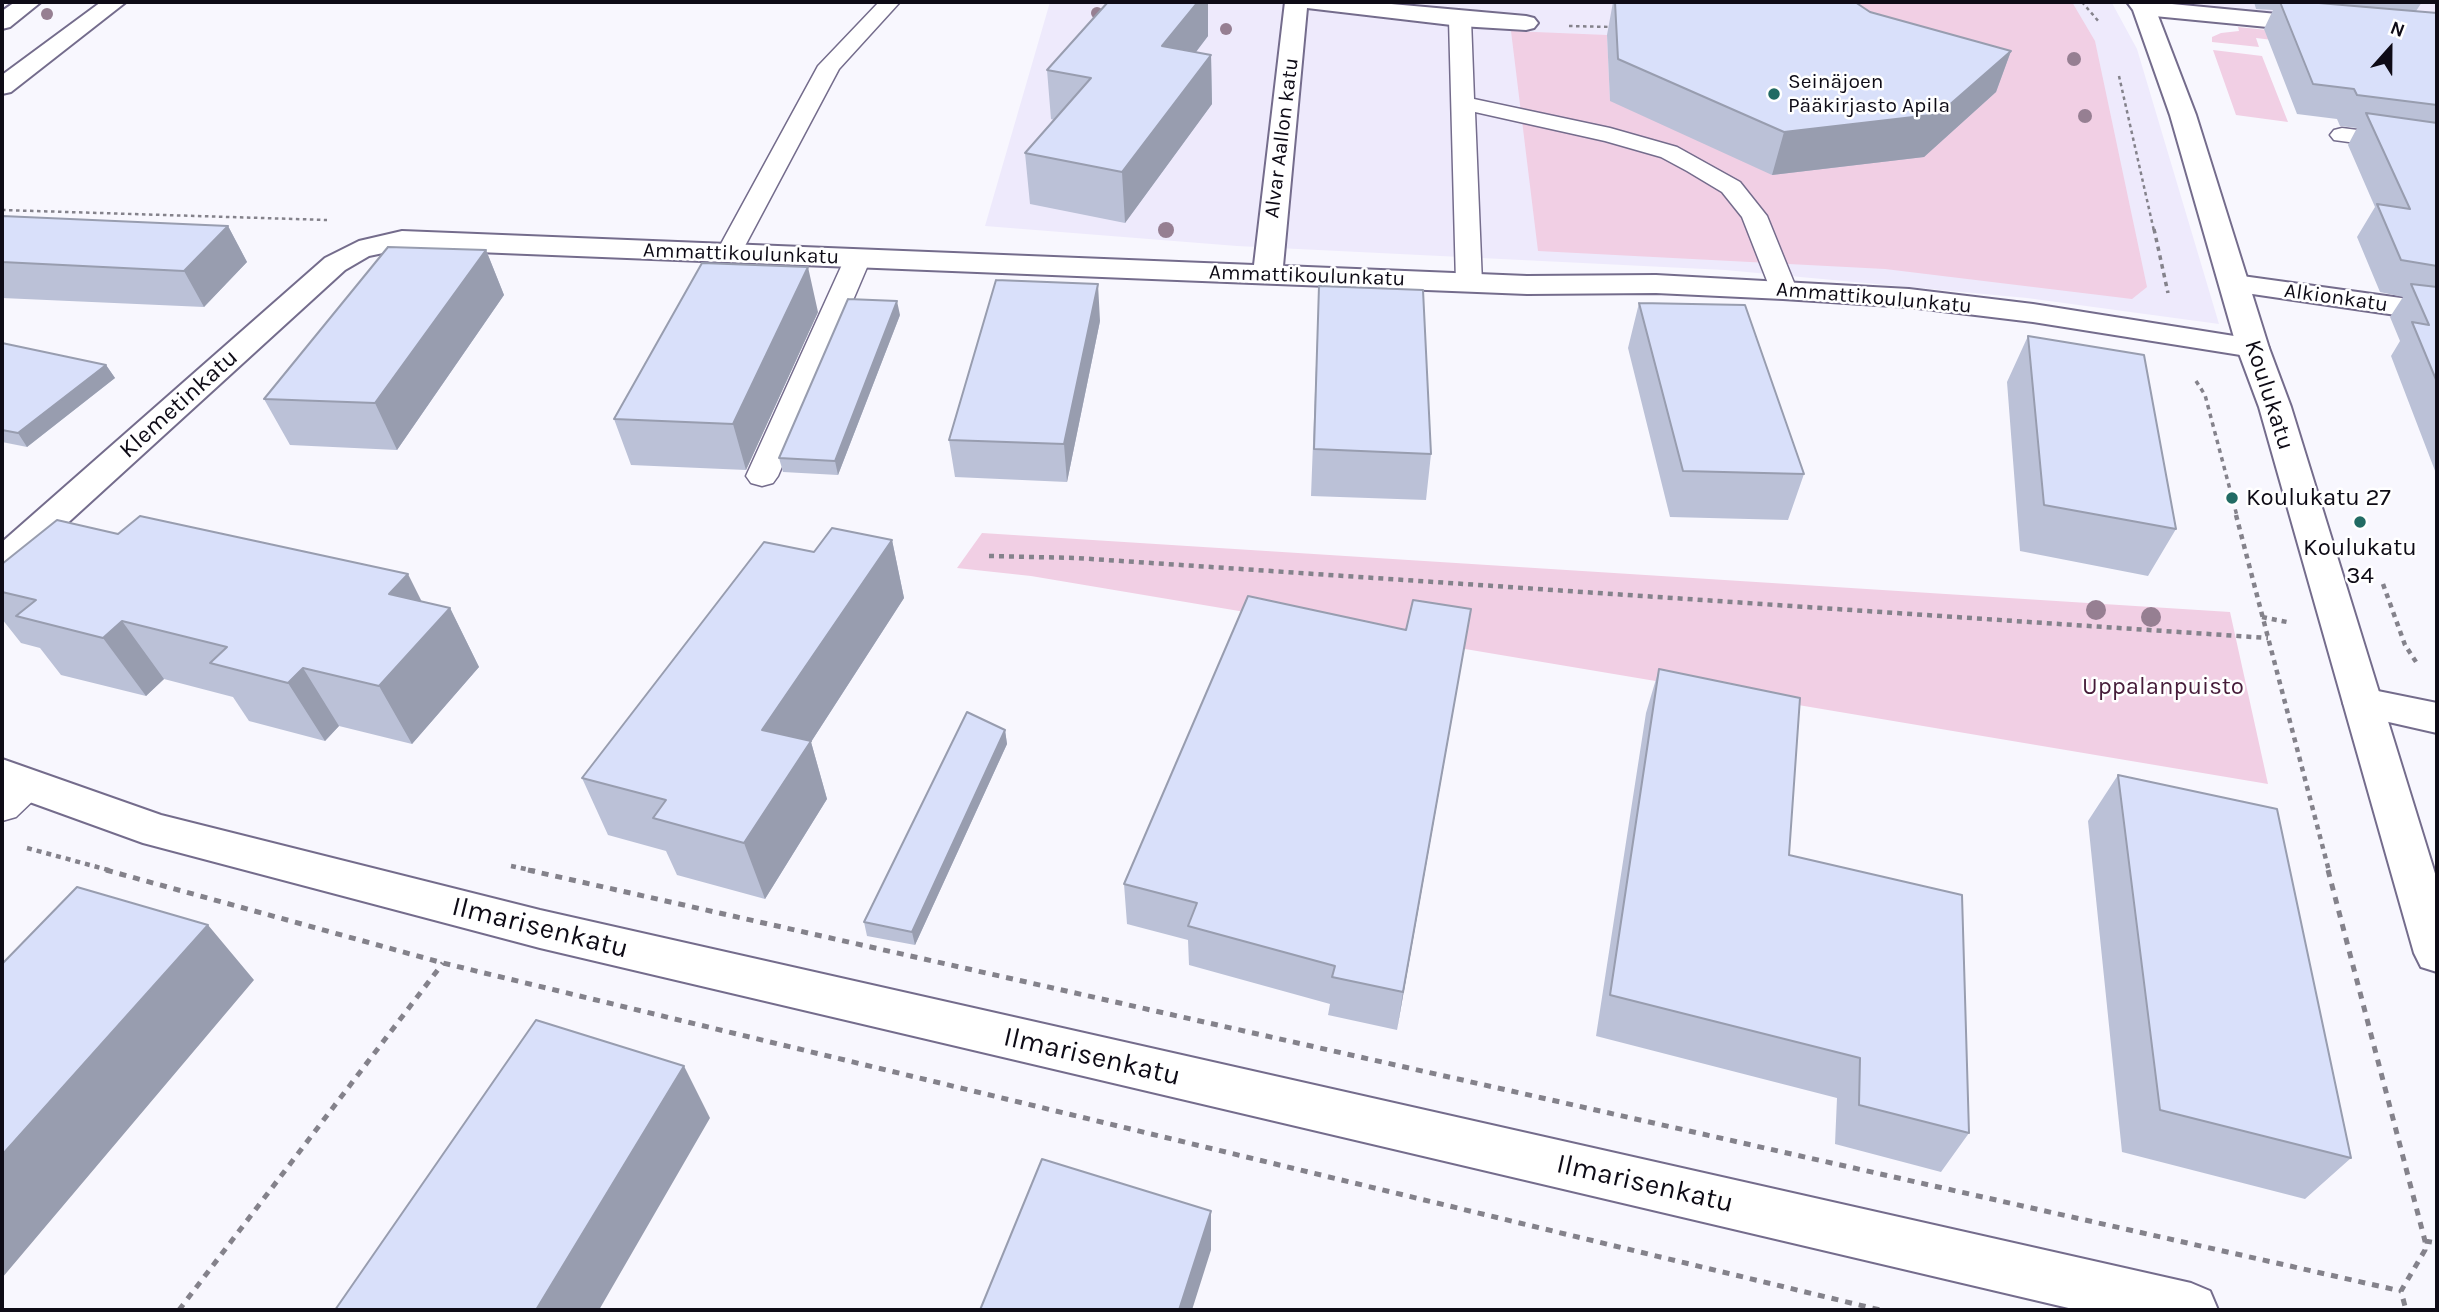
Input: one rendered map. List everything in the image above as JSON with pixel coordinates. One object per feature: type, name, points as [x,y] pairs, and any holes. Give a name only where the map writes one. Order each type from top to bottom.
[{"type":"street","points":[[2,22],[30,2]]},
{"type":"street","points":[[2,87],[115,2]]},
{"type":"street","name":"Alvar Aallon katu","points":[[1268,275],[1296,2]]},
{"type":"street","points":[[1311,2],[1460,19],[1526,23]]},
{"type":"street","points":[[2141,5],[2345,27]]},
{"type":"street","name":"Koulukatu","points":[[2141,5],[2183,115],[2253,348],[2275,407],[2437,953]]},
{"type":"street","name":"Ammattikoulunkatu","points":[[359,250],[402,240],[1268,275],[1469,282],[1656,284],[1783,290],[1936,302],[2253,348]]},
{"type":"street","name":"Klemetinkatu","points":[[2,562],[335,264],[359,250]]},
{"type":"street","name":"Alkionkatu","points":[[2235,284],[2437,312]]},
{"type":"street","points":[[2362,703],[2437,718]]},
{"type":"street","name":"Ilmarisenkatu","points":[[10,788],[158,831],[540,929],[2190,1310]]},
{"type":"lane","points":[[729,253],[829,66],[890,2]]},
{"type":"lane","points":[[1460,19],[1469,282]]},
{"type":"lane","points":[[1463,103],[1610,135],[1669,152],[1696,166],[1731,187],[1754,216],[1783,290]]},
{"type":"lane","points":[[2342,135],[2437,147]]},
{"type":"lane","points":[[762,476],[858,258]]},
{"type":"path","points":[[2082,2],[2105,31]]},
{"type":"path","points":[[1526,23],[1617,26]]},
{"type":"path","points":[[2117,68],[2168,295],[2164,309],[2181,360],[2206,395],[2425,1241],[2425,1250],[2402,1291],[2406,1310]]},
{"type":"path","points":[[989,556],[1119,561],[2268,638]]},
{"type":"path","points":[[15,845],[443,964],[1880,1310]]},
{"type":"path","points":[[499,863],[2402,1291]]},
{"type":"path","points":[[179,1310],[443,964]]},
{"type":"path","points":[[2425,1241],[2437,1243]]},
{"type":"shaded area","points":[[1050,2],[2437,2],[2437,33],[2112,3],[2137,49],[2219,324],[2027,298],[1725,270],[1237,246],[985,226]]},
{"type":"green space","points":[[1765,2],[2072,2],[2095,41],[2147,287],[2132,299],[1885,269],[1538,251],[1511,31],[1607,35],[1610,101]]},
{"type":"green space","points":[[2238,27],[2277,31],[2281,41],[2256,38],[2259,47],[2212,42],[2212,37],[2239,31]]},
{"type":"green space","points":[[2213,50],[2262,56],[2288,122],[2236,115]]},
{"type":"green space","name":"Uppalanpuisto","points":[[982,533],[2230,612],[2268,784],[1031,576],[957,568]]},
{"type":"building","points":[[1108,2],[1198,2],[1162,46],[1211,55],[1122,172],[1025,153],[1091,78],[1047,70]]},
{"type":"building","points":[[1615,2],[1855,2],[1870,12],[2011,51],[1939,114],[1784,132],[1618,59]]},
{"type":"building","points":[[2280,2],[2437,13],[2437,105],[2357,95],[2354,89],[2313,84]]},
{"type":"building","points":[[2366,113],[2437,123],[2437,266],[2401,260],[2377,204],[2410,209]]},
{"type":"building","points":[[2,216],[228,226],[184,271],[2,262]]},
{"type":"building","points":[[388,247],[486,250],[375,403],[264,399]]},
{"type":"building","points":[[702,263],[808,267],[733,424],[614,419]]},
{"type":"building","points":[[996,280],[1098,284],[1064,444],[949,440]]},
{"type":"building","points":[[2411,284],[2437,287],[2437,382],[2412,322],[2429,325]]},
{"type":"building","points":[[1319,286],[1423,290],[1431,454],[1314,449]]},
{"type":"building","points":[[848,299],[897,301],[835,461],[779,458]]},
{"type":"building","points":[[1639,303],[1745,305],[1804,474],[1683,471]]},
{"type":"building","points":[[2028,336],[2144,355],[2176,529],[2044,505]]},
{"type":"building","points":[[2,343],[106,365],[18,433],[2,430]]},
{"type":"building","points":[[140,516],[408,574],[389,594],[450,608],[379,686],[303,668],[288,683],[210,663],[227,647],[122,621],[103,638],[16,616],[36,600],[2,592],[2,564],[57,520],[118,534]]},
{"type":"building","points":[[832,528],[892,540],[762,730],[811,741],[744,843],[653,818],[666,800],[582,778],[764,542],[814,552]]},
{"type":"building","points":[[1248,596],[1406,630],[1413,600],[1471,609],[1403,992],[1332,977],[1335,966],[1188,926],[1197,903],[1124,884]]},
{"type":"building","points":[[1659,669],[1800,698],[1789,855],[1962,895],[1969,1133],[1859,1105],[1860,1058],[1610,995]]},
{"type":"building","points":[[967,712],[1005,730],[912,932],[864,922]]},
{"type":"building","points":[[2118,775],[2277,809],[2351,1158],[2160,1110]]},
{"type":"building","points":[[77,887],[208,925],[2,1155],[2,964]]},
{"type":"building","points":[[536,1020],[684,1066],[536,1310],[335,1310]]},
{"type":"building","points":[[1042,1159],[1211,1211],[1179,1310],[980,1310]]},
{"type":"place","name":"Seinäjoen Pääkirjasto Apila","points":[[1774,94]]},
{"type":"place","name":"Koulukatu 27","points":[[2232,498]]},
{"type":"place","name":"Koulukatu 34","points":[[2360,522]]}]
